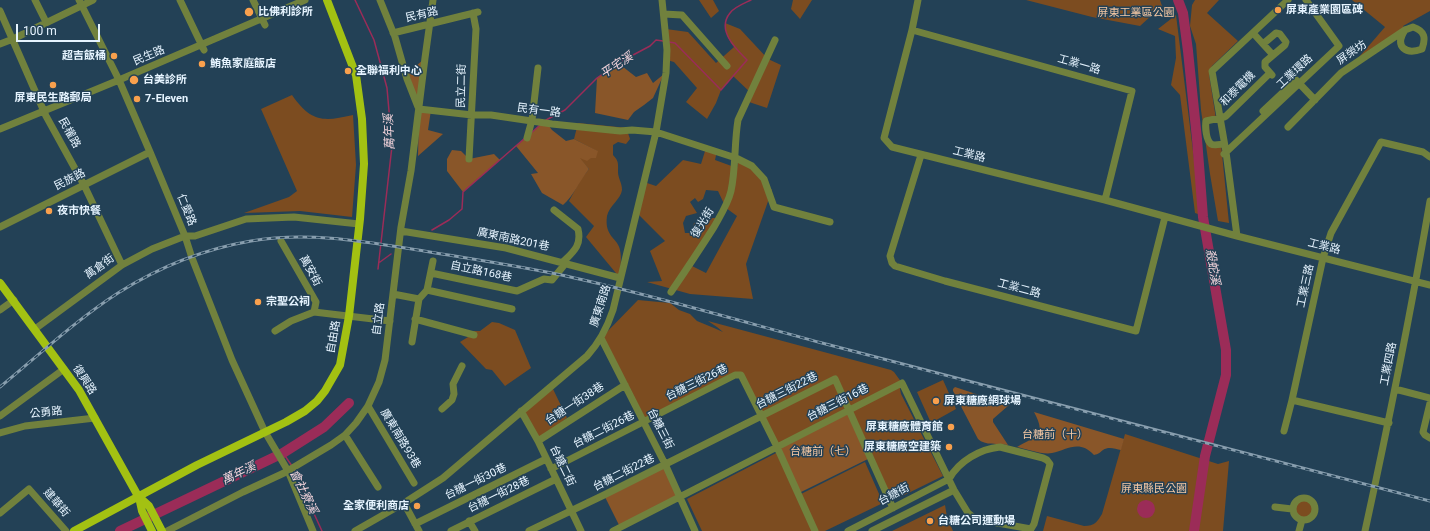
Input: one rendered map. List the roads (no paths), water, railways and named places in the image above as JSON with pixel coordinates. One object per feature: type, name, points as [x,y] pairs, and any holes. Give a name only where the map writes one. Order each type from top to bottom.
[{"type":"main road","name":"自由路","points":[[74,531],[197,465],[305,411],[326,391],[340,365],[349,316],[364,164],[362,119],[358,84],[352,61],[327,0]]},
{"type":"main road","name":"復興路","points":[[0,283],[14,300],[82,395],[145,508]]},
{"type":"main road","points":[[145,508],[152,531]]},
{"type":"main road","points":[[145,508],[162,531]]},
{"type":"street","points":[[35,0],[46,22]]},
{"type":"street","points":[[0,44],[13,39],[80,3],[93,0]]},
{"type":"street","points":[[180,0],[203,48]]},
{"type":"street","points":[[253,0],[264,22]]},
{"type":"street","name":"民生路","points":[[0,129],[119,80],[203,48],[264,22],[305,0]]},
{"type":"street","name":"自立路","points":[[166,531],[289,470],[331,445],[345,435],[356,423],[368,406],[380,382],[385,360],[401,230],[419,110],[407,79],[393,33],[380,0]]},
{"type":"street","points":[[419,110],[434,0]]},
{"type":"street","name":"廣東南路","points":[[355,531],[404,503],[442,478],[587,356],[605,332],[610,318],[656,132],[666,73],[667,42],[662,0]]},
{"type":"street","name":"工業路","points":[[918,0],[912,30],[884,138],[892,147],[1105,200],[1190,224],[1430,285]]},
{"type":"street","points":[[1237,236],[1212,72],[1288,0]]},
{"type":"street","name":"工業環路","points":[[1224,154],[1339,46],[1306,0]]},
{"type":"street","name":"仁愛路","points":[[80,3],[119,80],[150,152],[185,236],[192,258],[232,360],[265,432],[289,470],[313,531]]},
{"type":"street","name":"民權路","points":[[0,11],[44,111],[84,185],[122,265]]},
{"type":"street","name":"民有路","points":[[393,33],[475,13]]},
{"type":"street","name":"民立二街","points":[[469,159],[476,29],[475,13]]},
{"type":"street","points":[[664,14],[682,15],[727,66]]},
{"type":"street","name":"工業一路","points":[[912,30],[1132,91],[1105,200]]},
{"type":"street","name":"屏榮坊","points":[[1288,127],[1341,73],[1405,30]]},
{"type":"street","points":[[1253,33],[1273,55]]},
{"type":"street","name":"和泰電機","points":[[1224,144],[1213,145],[1210,143],[1205,124],[1206,121],[1226,116],[1271,74],[1264,64],[1285,45],[1284,39],[1280,34],[1276,33],[1262,44]]},
{"type":"street","name":"復光街","points":[[671,292],[702,246],[724,209],[731,192],[736,158],[736,133],[738,120],[776,40]]},
{"type":"street","points":[[527,138],[532,120],[538,68]]},
{"type":"street","points":[[1262,111],[1296,80],[1315,100]]},
{"type":"street","name":"民有一路","points":[[419,110],[472,115],[491,115],[620,131],[632,130],[656,132]]},
{"type":"street","points":[[656,132],[736,158],[752,166],[764,179],[774,207],[830,222]]},
{"type":"street","name":"工業三路","points":[[1284,431],[1323,258],[1331,233],[1381,142],[1423,152],[1430,157]]},
{"type":"street","name":"民族路","points":[[0,227],[150,152]]},
{"type":"street","name":"工業二路","points":[[921,155],[890,256],[892,263],[895,266],[945,281],[1136,331],[1165,217]]},
{"type":"street","name":"工業四路","points":[[1365,531],[1396,389],[1430,201]]},
{"type":"street","points":[[554,210],[578,229],[580,235],[578,247],[563,263]]},
{"type":"street","name":"萬倉街","points":[[35,329],[122,265],[152,249],[185,236],[195,236],[246,219],[294,217],[359,224]]},
{"type":"street","name":"廣東南路201巷","points":[[401,230],[506,248],[620,278]]},
{"type":"street","name":"萬安街","points":[[281,241],[316,302],[314,312]]},
{"type":"street","points":[[412,342],[415,319],[420,299],[427,290],[433,261]]},
{"type":"street","name":"自立路168巷","points":[[431,273],[517,291],[544,279],[552,280],[563,263]]},
{"type":"street","points":[[427,290],[512,309]]},
{"type":"street","points":[[393,294],[420,299]]},
{"type":"street","points":[[0,310],[14,300]]},
{"type":"street","points":[[275,330],[291,321],[314,312],[390,321]]},
{"type":"street","points":[[415,319],[474,335]]},
{"type":"street","name":"台糖三街","points":[[601,338],[665,464],[695,531]]},
{"type":"street","points":[[442,409],[452,400],[454,394],[453,384],[462,366]]},
{"type":"street","name":"公勇路","points":[[0,416],[64,369]]},
{"type":"street","name":"台糖三街26巷","points":[[644,422],[735,375],[741,375],[761,416]]},
{"type":"street","name":"台糖三街22巷","points":[[665,464],[835,379],[893,508]]},
{"type":"street","name":"台糖三街16巷","points":[[613,531],[902,383],[954,490]]},
{"type":"street","name":"台糖一街38巷","points":[[538,441],[625,385]]},
{"type":"street","points":[[1396,389],[1430,398]]},
{"type":"street","points":[[1292,400],[1389,423]]},
{"type":"street","points":[[1430,403],[1423,432],[1430,438]]},
{"type":"street","name":"廣東南路93巷","points":[[368,406],[414,483]]},
{"type":"street","name":"台糖二街","points":[[521,411],[538,441],[581,531]]},
{"type":"street","points":[[761,416],[777,447],[815,531]]},
{"type":"street","name":"公勇路","points":[[0,434],[25,426],[95,418]]},
{"type":"street","name":"台糖二街26巷","points":[[552,469],[644,422]]},
{"type":"street","points":[[345,435],[378,487]]},
{"type":"street","points":[[949,479],[953,471],[964,462],[993,448],[1000,448],[1043,458],[1050,464],[1033,530],[974,518],[968,513],[954,490]]},
{"type":"street","name":"台糖一街30巷","points":[[417,528],[546,459]]},
{"type":"street","name":"台糖二街22巷","points":[[529,531],[665,464]]},
{"type":"street","name":"台糖一街28巷","points":[[451,531],[556,479]]},
{"type":"street","name":"台糖街","points":[[848,531],[949,479]]},
{"type":"street","name":"建華街","points":[[0,513],[29,489],[66,531]]},
{"type":"street","name":"台糖街","points":[[872,531],[954,490]]},
{"type":"street","points":[[1305,497],[1312,501],[1315,507],[1313,515],[1308,519],[1302,520],[1295,515],[1292,509],[1298,499],[1305,497]]},
{"type":"street","points":[[404,503],[417,528]]},
{"type":"street","points":[[1275,507],[1292,509]]},
{"type":"street","points":[[1299,531],[1302,520]]},
{"type":"street","points":[[469,521],[474,531]]},
{"type":"waterway","name":"萬年溪","points":[[355,0],[374,40],[387,88],[392,146],[378,269]]},
{"type":"waterway","name":"平宅溪","points":[[669,42],[675,43],[721,90],[747,60],[729,39],[725,26],[726,19],[734,9],[751,0]]},
{"type":"waterway","name":"殺蛇溪","points":[[1178,0],[1183,13],[1188,51],[1203,217],[1226,350],[1226,375],[1205,456],[1194,531]]},
{"type":"waterway","name":"平宅溪","points":[[546,120],[565,110],[597,78],[618,63],[650,46],[656,40],[663,41]]},
{"type":"waterway","name":"平宅溪","points":[[531,133],[540,125]]},
{"type":"waterway","name":"平宅溪","points":[[432,230],[449,220],[462,209],[463,192],[525,138]]},
{"type":"waterway","name":"平宅溪","points":[[380,262],[391,254]]},
{"type":"waterway","name":"萬年溪","points":[[120,531],[283,453],[324,427],[349,403]]},
{"type":"waterway","name":"會社寮溪","points":[[283,453],[292,466]]},
{"type":"waterway","name":"會社寮溪","points":[[294,470],[322,531]]},
{"type":"railway","points":[[0,387],[72,326],[102,303],[149,275],[182,260],[233,244],[273,238],[316,237],[381,244],[548,272],[598,283],[974,383],[1430,501]]},
{"type":"place","name":"屏東產業園區碑","points":[[1278,10]]},
{"type":"place","name":"比佛利診所","points":[[249,12]]},
{"type":"place","name":"超吉飯桶","points":[[114,56]]},
{"type":"place","name":"鮪魚家庭飯店","points":[[202,64]]},
{"type":"place","name":"全聯福利中心","points":[[348,71]]},
{"type":"place","name":"台美診所","points":[[134,80]]},
{"type":"place","name":"屏東民生路郵局","points":[[53,85]]},
{"type":"place","name":"7-Eleven","points":[[137,99]]},
{"type":"place","name":"夜市快餐","points":[[49,211]]},
{"type":"place","name":"宗聖公祠","points":[[258,302]]},
{"type":"place","name":"屏東糖廠網球場","points":[[936,401]]},
{"type":"place","name":"屏東糖廠體育館","points":[[951,427]]},
{"type":"place","name":"屏東糖廠空建築","points":[[949,447]]},
{"type":"place","name":"全家便利商店","points":[[417,506]]},
{"type":"place","name":"台糖公司運動場","points":[[930,521]]},
{"type":"park label","name":"屏東工業區公園","points":[[1136,13]]},
{"type":"park label","name":"台糖前（十）","points":[[1055,435]]},
{"type":"park label","name":"台糖前（七）","points":[[823,452]]},
{"type":"park label","name":"屏東縣民公園","points":[[1154,489]]}]
